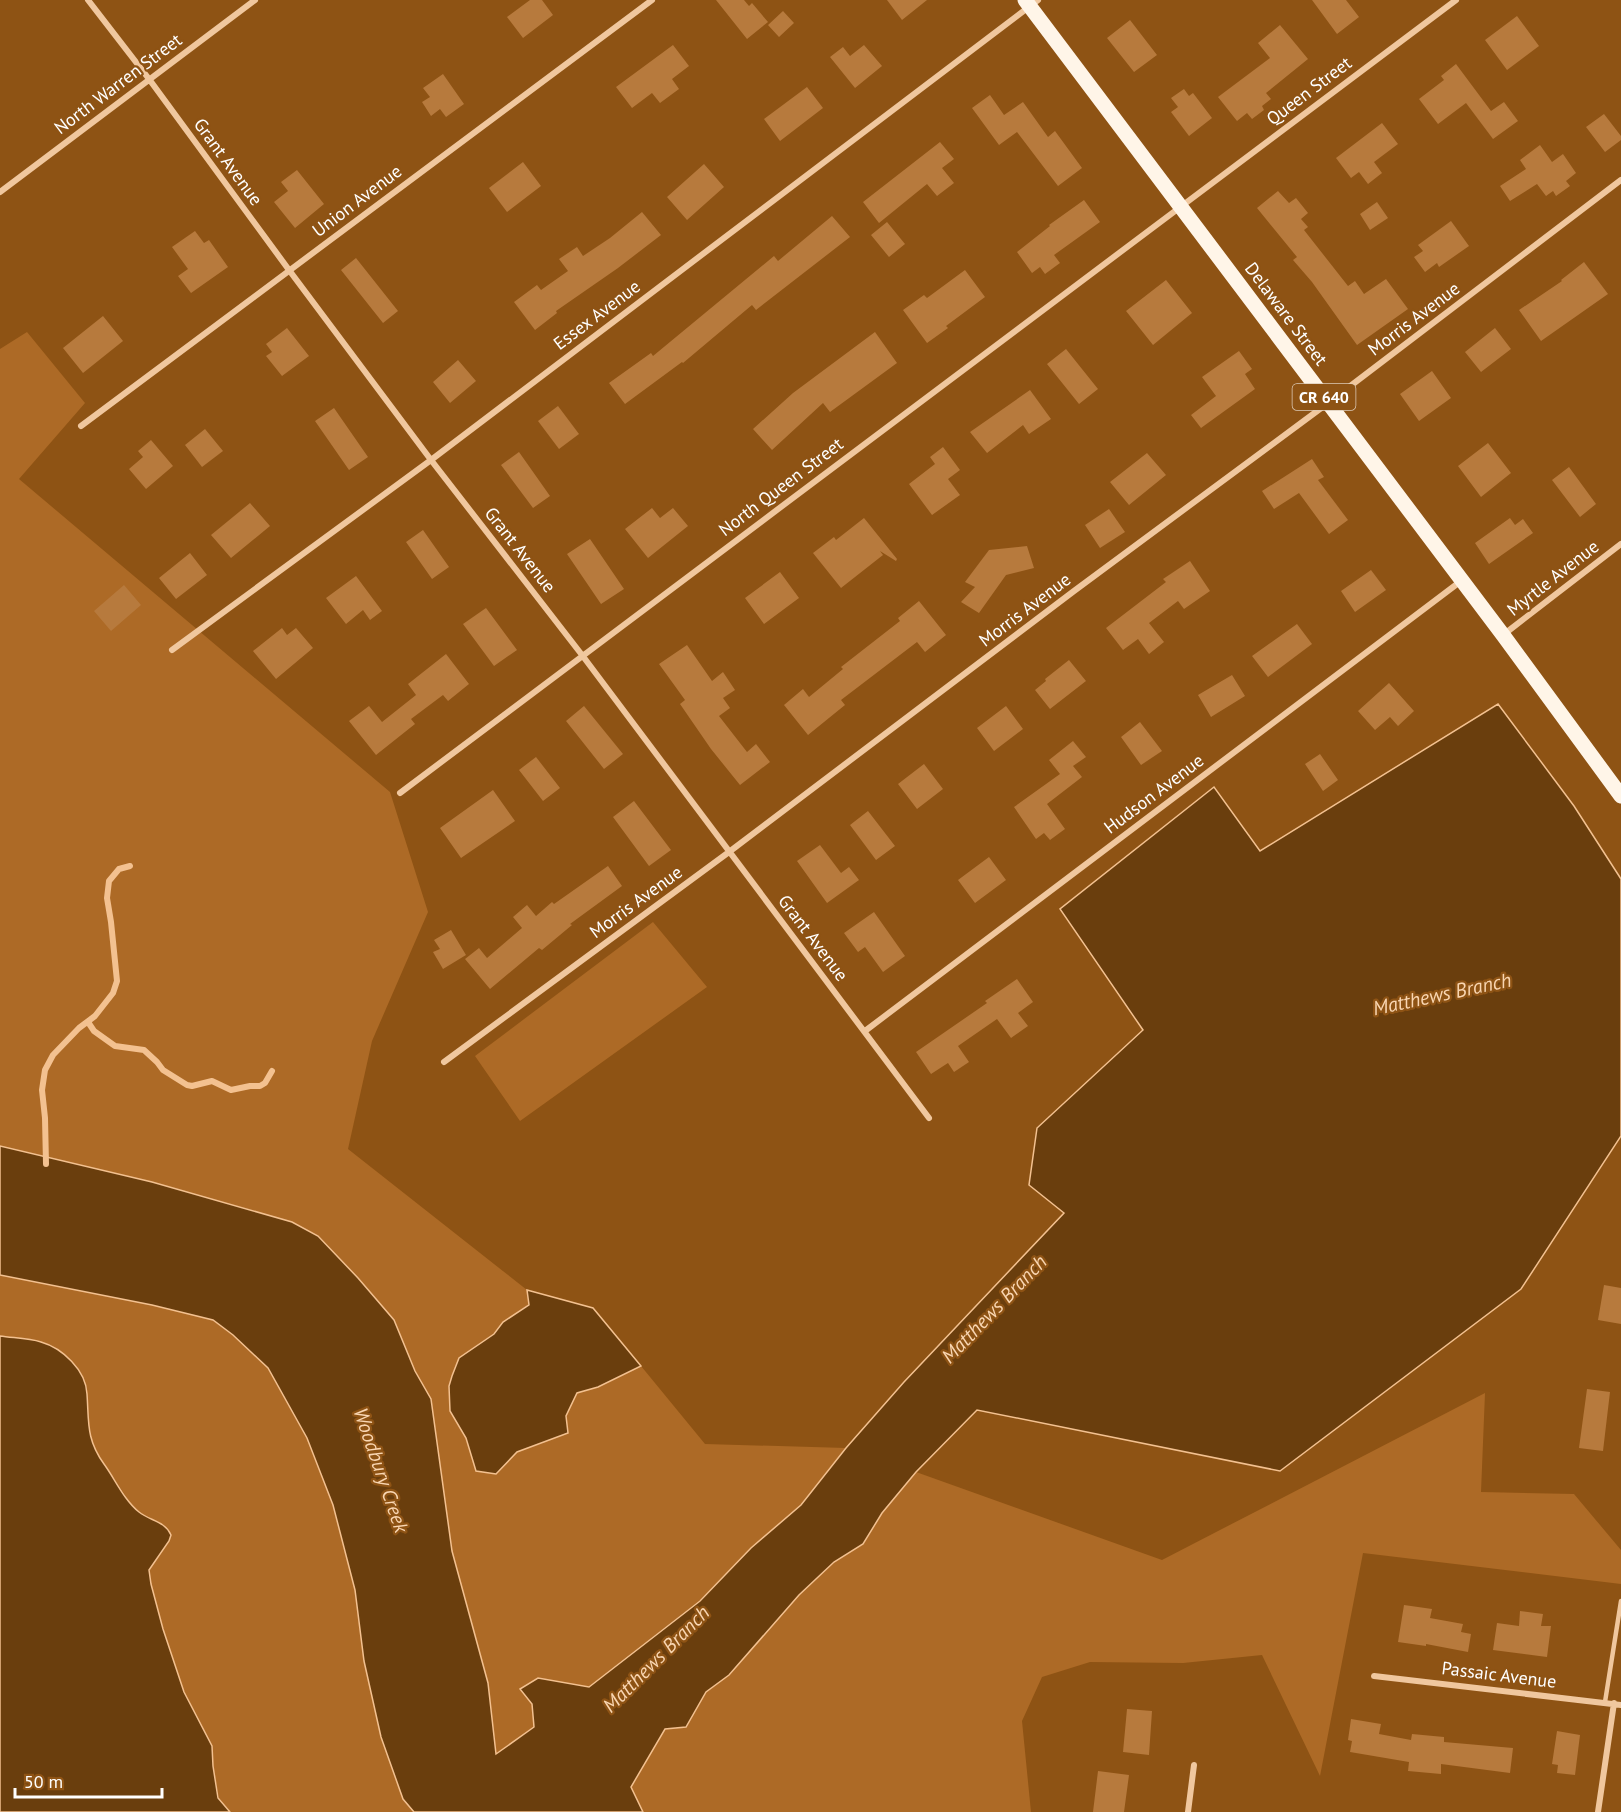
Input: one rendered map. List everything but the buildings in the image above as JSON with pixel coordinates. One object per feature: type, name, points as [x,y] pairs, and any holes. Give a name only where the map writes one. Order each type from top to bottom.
[{"type":"main road","name":"Delaware Street","points":[[1031,2],[1181,207],[1503,635],[1621,796]]},
{"type":"street","name":"Grant Avenue","points":[[88,0],[431,460],[582,655],[929,1118]]},
{"type":"street","name":"North Warren Street","points":[[0,192],[255,0]]},
{"type":"street","name":"Union Avenue","points":[[81,426],[652,0]]},
{"type":"street","name":"Queen Street","points":[[1181,207],[1456,0]]},
{"type":"street","name":"Essex Avenue","points":[[172,650],[431,460],[1031,2]]},
{"type":"street","name":"Morris Avenue","points":[[444,1062],[729,852],[1074,591],[1328,403],[1621,180]]},
{"type":"street","name":"North Queen Street","points":[[400,793],[1181,207]]},
{"type":"street","name":"Myrtle Avenue","points":[[1503,635],[1621,544]]},
{"type":"street","name":"Hudson Avenue","points":[[865,1031],[1461,581]]},
{"type":"street","name":"Passaic Avenue","points":[[1374,1676],[1617,1704]]},
{"type":"street","points":[[1598,1812],[1617,1704]]},
{"type":"street","points":[[1188,1812],[1194,1765]]},
{"type":"lane","points":[[1605,1702],[1621,1600]]},
{"type":"shaded area","points":[[27,332],[85,403],[19,479],[390,792],[428,912],[372,1041],[348,1149],[527,1290],[529,1304],[503,1322],[494,1334],[459,1358],[449,1386],[450,1411],[466,1438],[476,1471],[496,1474],[517,1452],[543,1443],[566,1416],[577,1393],[598,1387],[641,1366],[705,1444],[846,1448],[801,1505],[751,1548],[700,1600],[588,1687],[538,1678],[521,1689],[532,1704],[535,1727],[495,1754],[488,1683],[452,1551],[431,1399],[415,1371],[394,1320],[358,1278],[318,1237],[292,1222],[152,1182],[0,1146],[0,349]]},
{"type":"shaded area","points":[[653,922],[707,987],[520,1121],[475,1056]]},
{"type":"shaded area","points":[[0,1275],[152,1305],[213,1320],[233,1335],[268,1368],[307,1438],[333,1505],[355,1590],[364,1661],[381,1737],[403,1799],[414,1812],[230,1812],[219,1799],[212,1746],[184,1692],[151,1584],[149,1570],[169,1541],[164,1525],[139,1513],[99,1456],[91,1440],[87,1423],[87,1393],[82,1375],[55,1348],[40,1342],[0,1336]]},
{"type":"shaded area","points":[[1485,1393],[1481,1492],[1574,1494],[1621,1550],[1621,1584],[1363,1553],[1320,1776],[1262,1655],[1183,1663],[1090,1662],[1042,1677],[1022,1721],[1031,1812],[643,1812],[631,1787],[665,1729],[686,1727],[706,1692],[729,1675],[799,1595],[834,1562],[863,1544],[882,1513],[916,1472],[1162,1560]]},
{"type":"water","points":[[1498,704],[1574,806],[1621,879],[1621,1136],[1521,1289],[1280,1471],[977,1410],[916,1472],[882,1513],[863,1544],[834,1562],[799,1595],[729,1675],[706,1692],[686,1727],[665,1729],[631,1787],[643,1812],[414,1812],[403,1799],[381,1737],[364,1661],[355,1590],[333,1505],[307,1438],[268,1368],[233,1335],[213,1320],[152,1305],[0,1275],[0,1146],[152,1182],[292,1222],[318,1236],[394,1320],[415,1371],[431,1399],[452,1551],[488,1683],[496,1754],[534,1727],[532,1704],[520,1689],[538,1678],[589,1687],[700,1601],[751,1548],[801,1505],[846,1448],[904,1382],[1064,1213],[1029,1185],[1037,1128],[1143,1030],[1060,909],[1214,787],[1260,851]]},
{"type":"water","points":[[527,1290],[593,1308],[641,1366],[598,1387],[577,1393],[566,1416],[568,1433],[517,1452],[496,1474],[476,1471],[466,1438],[450,1411],[449,1386],[459,1358],[494,1334],[503,1322],[529,1305]]},
{"type":"water","points":[[0,1336],[41,1342],[57,1349],[72,1361],[86,1385],[91,1438],[98,1455],[134,1507],[143,1515],[165,1527],[171,1535],[149,1570],[151,1584],[184,1692],[212,1746],[218,1798],[230,1812],[0,1812]]},
{"type":"waterway","points":[[46,1164],[42,1090],[45,1070],[53,1055],[79,1028],[95,1016],[113,993],[117,981],[107,898],[109,881],[119,869],[130,866]]},
{"type":"waterway","points":[[88,1022],[94,1031],[115,1046],[144,1050],[163,1070],[187,1085],[212,1081],[231,1090],[260,1086],[265,1083],[272,1071]]},
{"type":"water label","name":"Matthews Branch","points":[[1442,994]]},
{"type":"water label","name":"Matthews Branch","points":[[994,1309]]},
{"type":"water label","name":"Woodbury Creek","points":[[381,1470]]},
{"type":"water label","name":"Matthews Branch","points":[[656,1659]]}]
